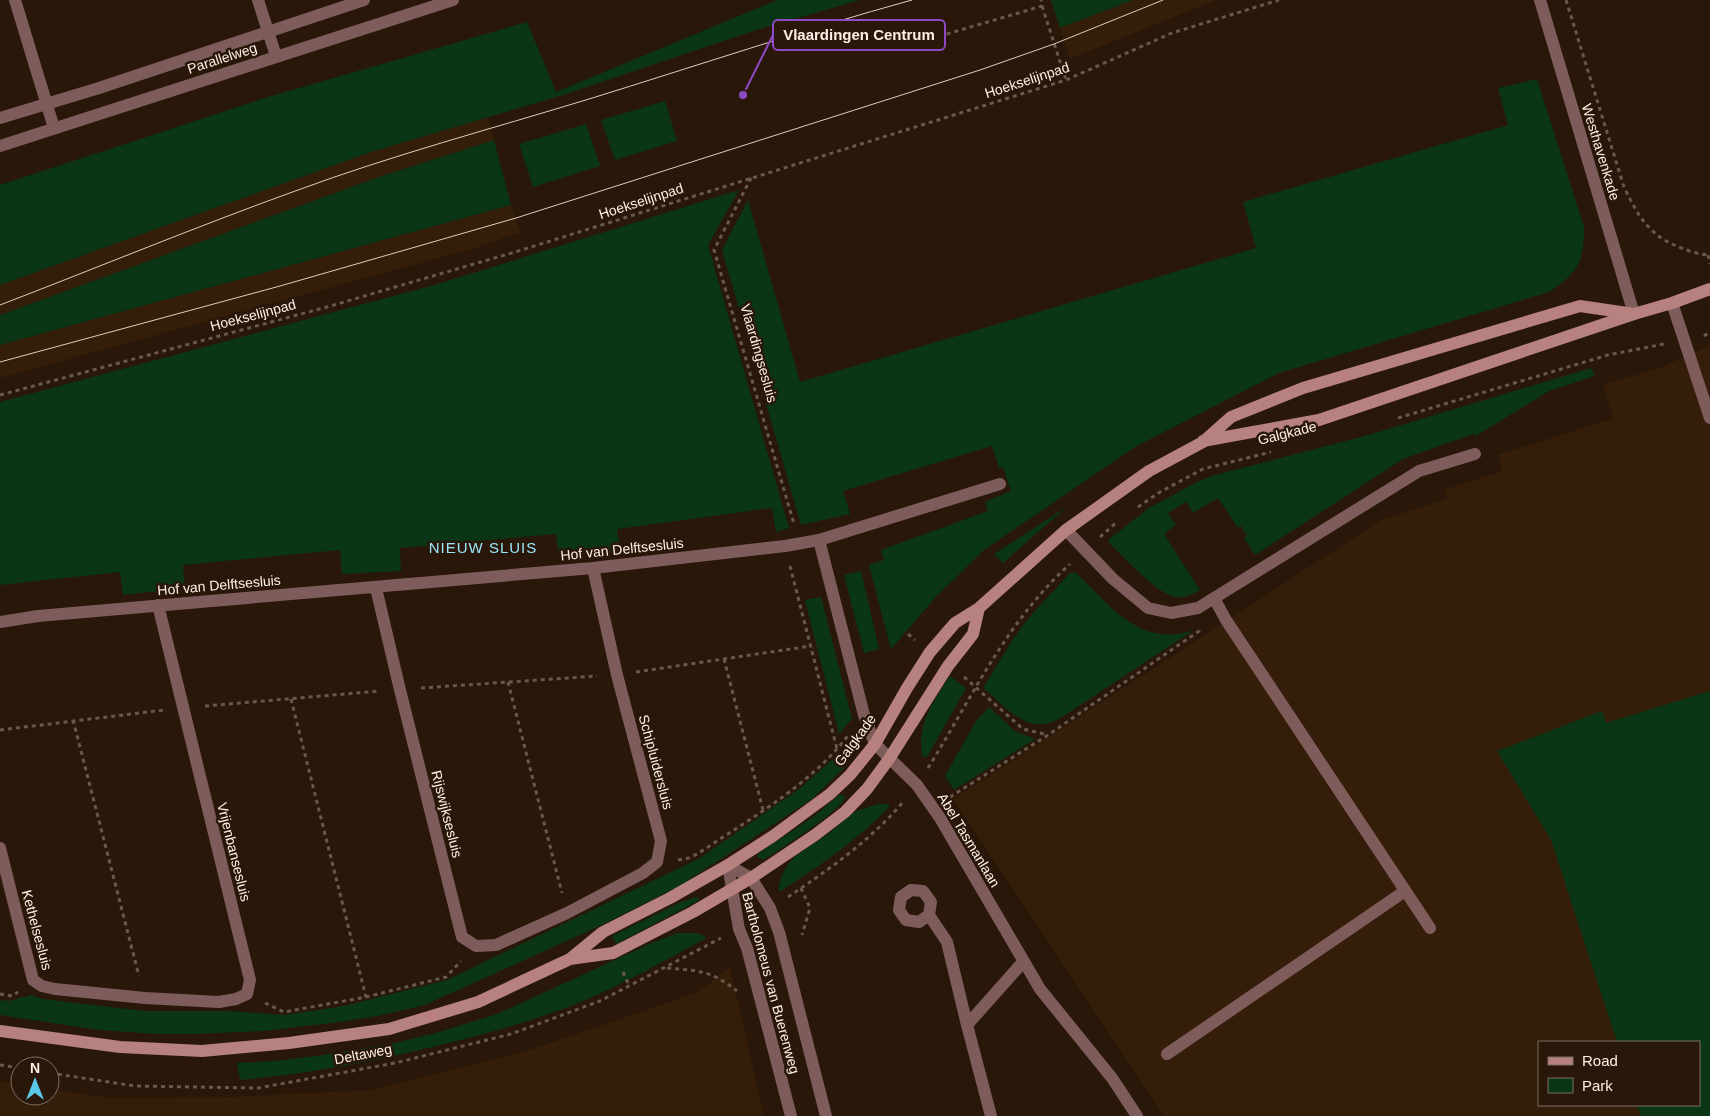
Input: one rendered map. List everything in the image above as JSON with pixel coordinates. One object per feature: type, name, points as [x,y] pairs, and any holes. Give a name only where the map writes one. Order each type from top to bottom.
[{"type":"main road","name":"Galgkade","points":[[1203,442],[1319,420],[1710,289]]},
{"type":"main road","name":"Galgkade","points":[[728,864],[773,836],[830,794],[850,775],[875,744],[930,652],[955,623],[979,608],[1066,530],[1149,471],[1203,442],[1231,416],[1303,388],[1560,311],[1580,306],[1634,314]]},
{"type":"main road","points":[[751,878],[845,812],[867,789],[890,759],[948,666],[973,634],[979,608]]},
{"type":"main road","name":"Deltaweg","points":[[0,1031],[120,1047],[202,1051],[290,1043],[389,1029],[478,1002],[570,959],[603,932],[670,898],[728,864]]},
{"type":"main road","name":"Deltaweg","points":[[570,959],[613,953],[694,912],[751,878]]},
{"type":"street","points":[[14,0],[54,128]]},
{"type":"street","points":[[258,0],[276,56]]},
{"type":"street","name":"Parallelweg","points":[[0,118],[268,33],[364,0]]},
{"type":"street","name":"Parallelweg","points":[[0,146],[453,0]]},
{"type":"street","name":"Westhavenkade","points":[[1540,0],[1634,314]]},
{"type":"street","points":[[1672,303],[1686,340],[1710,418]]},
{"type":"street","points":[[1066,530],[1113,579],[1148,608],[1171,613],[1198,608],[1420,471],[1475,454]]},
{"type":"street","name":"Hof van Delftsesluis","points":[[0,622],[38,616],[158,605],[376,588],[593,568],[785,546],[820,540],[1000,484]]},
{"type":"street","points":[[820,540],[864,715],[875,744]]},
{"type":"street","name":"Schipluidersluis","points":[[593,568],[617,675],[661,841],[657,862]]},
{"type":"street","name":"Rijswijksesluis","points":[[376,588],[462,937],[476,946]]},
{"type":"street","points":[[1214,598],[1226,620],[1430,928]]},
{"type":"street","name":"Vrijenbansesluis","points":[[158,605],[250,980],[247,994]]},
{"type":"street","name":"Abel Tasmanlaan","points":[[875,744],[917,785],[1040,989],[1112,1078],[1137,1116]]},
{"type":"street","name":"Kethelsesluis","points":[[0,848],[33,980],[42,986],[55,989],[139,998]]},
{"type":"street","points":[[476,946],[496,945],[567,913],[643,874],[657,862]]},
{"type":"street","name":"Bartholomeus van Buerenweg","points":[[728,864],[751,878],[770,908],[779,932],[826,1116]]},
{"type":"street","name":"Bartholomeus van Buerenweg","points":[[728,864],[739,929],[747,948],[792,1116]]},
{"type":"street","points":[[1167,1054],[1405,891]]},
{"type":"street","points":[[929,914],[947,942],[991,1116]]},
{"type":"street","points":[[967,1025],[1023,962]]},
{"type":"street","points":[[139,998],[219,1002],[236,999],[247,994]]},
{"type":"path","points":[[1041,0],[1066,80]]},
{"type":"path","name":"Hoekselijnpad","points":[[0,395],[336,304],[515,252],[1066,80],[1172,33],[1279,0]]},
{"type":"path","name":"Westhavenkade","points":[[1566,0],[1624,187],[1635,211],[1651,232],[1667,244],[1709,255]]},
{"type":"path","points":[[916,43],[1042,6]]},
{"type":"path","name":"Vlaardingsesluis","points":[[751,178],[714,250],[799,543]]},
{"type":"path","points":[[1709,255],[1710,264]]},
{"type":"path","points":[[1394,419],[1608,355],[1686,340]]},
{"type":"path","name":"Galgkade","points":[[1137,508],[1160,492],[1203,469],[1280,450]]},
{"type":"path","points":[[976,686],[1004,639],[1024,612],[1052,580],[1121,518]]},
{"type":"path","points":[[785,546],[837,750]]},
{"type":"path","points":[[932,808],[1048,735],[1199,631],[1198,608]]},
{"type":"path","points":[[908,634],[930,652]]},
{"type":"path","points":[[724,659],[763,810]]},
{"type":"path","points":[[948,666],[976,686],[1023,729],[1048,735]]},
{"type":"path","points":[[508,682],[567,913]]},
{"type":"path","points":[[291,699],[366,996]]},
{"type":"path","points":[[657,862],[689,858],[799,785],[837,750],[864,715]]},
{"type":"path","points":[[73,720],[139,998]]},
{"type":"path","points":[[247,994],[284,1012],[366,996],[446,977],[476,946]]},
{"type":"path","name":"Deltaweg","points":[[60,1075],[136,1086],[258,1088],[395,1063],[511,1034],[600,1001],[666,968],[701,971],[721,979],[765,1014]]},
{"type":"shaded area","points":[[1133,0],[1216,0],[1070,59],[1060,28]]},
{"type":"shaded area","points":[[488,117],[494,140],[379,177],[0,315],[0,285],[371,152]]},
{"type":"shaded area","points":[[511,205],[521,232],[472,249],[0,378],[0,345]]},
{"type":"shaded area","points":[[1710,346],[1710,698],[1620,1041],[1538,1041],[1538,1106],[1640,1106],[1644,1116],[1164,1116],[953,799],[1381,520],[1447,499],[1445,489],[1502,471],[1498,455],[1613,418],[1603,385],[1661,367]]},
{"type":"shaded area","points":[[730,967],[764,1116],[0,1116],[0,1081],[10,1082],[10,1106],[60,1106],[60,1090],[110,1098],[231,1097],[371,1090],[530,1050],[698,992]]},
{"type":"green space","points":[[777,0],[860,0],[759,29],[563,95],[371,152],[0,285],[0,185],[268,97],[527,22],[556,92]]},
{"type":"green space","points":[[1051,0],[1133,0],[1060,28]]},
{"type":"green space","points":[[1537,79],[1584,227],[1581,258],[1567,279],[1549,292],[1279,373],[1135,447],[984,550],[935,598],[891,649],[869,565],[884,560],[881,550],[988,511],[985,502],[1011,491],[1003,467],[999,468],[992,446],[843,491],[850,514],[801,525],[722,250],[748,200],[800,382],[1256,248],[1243,202],[1508,125],[1498,88]]},
{"type":"green space","points":[[665,101],[677,141],[615,160],[601,120]]},
{"type":"green space","points":[[586,124],[600,166],[533,187],[519,144]]},
{"type":"green space","points":[[494,140],[511,205],[0,345],[0,315],[379,177]]},
{"type":"green space","points":[[739,190],[708,245],[789,528],[776,532],[772,508],[617,529],[620,552],[559,557],[556,534],[400,548],[401,571],[342,574],[340,550],[183,565],[185,588],[123,595],[120,572],[0,585],[0,402],[438,284]]},
{"type":"green space","points":[[1591,368],[1595,376],[1549,391],[1476,436],[1473,434],[1403,459],[1255,555],[1244,538],[1247,536],[1241,526],[1238,528],[1218,498],[1193,513],[1186,502],[1168,513],[1176,525],[1164,534],[1200,590],[1191,595],[1175,597],[1159,589],[1140,574],[1109,543],[1109,539],[1149,508],[1199,481],[1215,475],[1365,436]]},
{"type":"green space","points":[[1068,506],[1003,563],[994,554]]},
{"type":"green space","points":[[861,571],[879,649],[864,653],[844,575]]},
{"type":"green space","points":[[1075,572],[1114,610],[1142,629],[1158,634],[1175,634],[1194,630],[1059,719],[1037,724],[1027,722],[1009,711],[983,688],[1013,639],[1032,614],[1070,573]]},
{"type":"green space","points":[[821,597],[852,719],[839,734],[805,600]]},
{"type":"green space","points":[[950,676],[966,688],[927,757],[923,757],[921,746],[924,724],[932,704]]},
{"type":"green space","points":[[1710,691],[1710,1116],[1641,1116],[1637,1106],[1700,1106],[1700,1041],[1617,1041],[1551,840],[1497,751],[1602,711],[1606,723]]},
{"type":"green space","points":[[989,707],[1015,731],[1035,739],[954,790],[945,776],[976,721]]},
{"type":"green space","points":[[835,757],[844,768],[812,799],[681,885],[606,923],[425,1005],[339,1022],[264,1031],[196,1034],[158,1034],[99,1030],[0,1015],[0,1000],[9,1001],[31,995],[42,999],[144,1011],[229,1011],[286,1015],[344,1006],[447,980],[700,858],[799,789]]},
{"type":"green space","points":[[839,795],[845,797],[842,803],[822,820],[764,860],[758,858],[757,855],[759,853],[813,817]]},
{"type":"green space","points":[[878,804],[889,804],[889,807],[838,852],[781,891],[778,890],[782,874],[794,857],[828,834],[856,811]]},
{"type":"green space","points":[[696,897],[699,898],[698,901],[616,944],[612,936],[681,902]]},
{"type":"green space","points":[[678,933],[696,933],[705,936],[705,939],[614,987],[547,1015],[509,1027],[400,1055],[321,1070],[240,1080],[237,1063],[275,1061],[323,1055],[395,1043],[436,1033],[497,1014],[654,942]]},
{"type":"tram line","points":[[0,305],[334,177],[912,0]]},
{"type":"tram line","points":[[0,362],[280,286],[516,218],[980,70],[1054,44],[1163,0]]},
{"type":"place","name":"Vlaardingen Centrum","points":[[743,95]]},
{"type":"district","name":"NIEUW SLUIS","points":[[483,548]]}]
